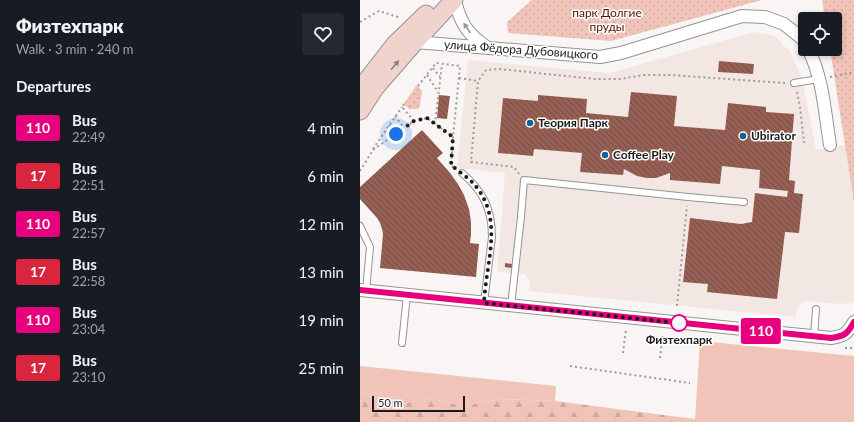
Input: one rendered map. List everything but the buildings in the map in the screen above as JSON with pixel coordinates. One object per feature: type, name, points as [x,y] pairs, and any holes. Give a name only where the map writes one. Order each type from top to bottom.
[{"type":"main road","points":[[360,78],[442,0]]},
{"type":"main road","points":[[360,121],[368,89],[455,0]]},
{"type":"main road","points":[[360,111],[368,89],[396,44]]},
{"type":"street","points":[[455,0],[458,11],[469,32],[477,40],[489,48]]},
{"type":"street","name":"улица Фёдора Дубовицкого","points":[[415,42],[600,57],[621,53],[742,16],[765,17],[784,24],[798,35]]},
{"type":"street","points":[[812,56],[819,79],[830,145]]},
{"type":"street","points":[[363,291],[814,337],[831,338],[843,336],[850,330],[854,322]]},
{"type":"lane","points":[[794,83],[819,79]]},
{"type":"lane","points":[[462,173],[484,197],[491,217],[492,237],[484,303]]},
{"type":"lane","points":[[511,306],[524,180],[688,198],[744,202]]},
{"type":"lane","points":[[360,226],[370,247],[363,291]]},
{"type":"lane","points":[[402,343],[407,295]]},
{"type":"lane","points":[[814,337],[816,308]]},
{"type":"path","points":[[360,22],[379,11],[401,18]]},
{"type":"path","points":[[418,86],[436,63],[460,66],[451,165],[462,173]]},
{"type":"path","points":[[435,124],[442,64]]},
{"type":"path","points":[[433,68],[440,77]]},
{"type":"path","points":[[524,180],[514,167],[471,162],[478,81],[486,70],[499,68],[595,79],[620,79],[644,74],[794,83],[799,100],[804,142]]},
{"type":"path","points":[[819,79],[854,72]]},
{"type":"path","points":[[427,75],[438,93]]},
{"type":"path","points":[[459,78],[478,81]]},
{"type":"path","points":[[360,171],[372,150],[404,104]]},
{"type":"path","points":[[402,107],[414,121]]},
{"type":"path","points":[[395,116],[404,128]]},
{"type":"path","points":[[372,150],[414,121],[427,118],[453,137]]},
{"type":"path","points":[[389,125],[396,134]]},
{"type":"path","points":[[677,306],[688,198]]},
{"type":"path","points":[[624,353],[626,329]]},
{"type":"path","points":[[660,358],[663,333]]},
{"type":"path","points":[[570,366],[690,383]]},
{"type":"shaded area","name":"Физтехпарк","points":[[754,32],[775,36],[791,53],[802,79],[816,150],[845,145],[854,203],[854,302],[842,304],[804,301],[798,306],[795,317],[529,291],[530,281],[524,274],[497,272],[505,173],[457,168],[468,60],[610,73]]},
{"type":"green space","name":"парк Долгие пруды","points":[[532,0],[762,0],[611,41],[508,33],[507,22]]},
{"type":"green space","points":[[822,0],[854,0],[854,203],[831,56],[842,56],[842,12],[824,12]]},
{"type":"green space","points":[[416,86],[418,86],[422,91],[420,106],[418,109],[409,109],[404,104]]},
{"type":"green space","points":[[700,341],[854,356],[854,422],[699,422],[695,419]]},
{"type":"green space","points":[[360,366],[556,386],[555,401],[500,399],[464,406],[428,398],[393,406],[360,392]]},
{"type":"green space","points":[[360,392],[393,406],[428,398],[464,406],[500,399],[555,401],[695,419],[699,422],[360,422]]},
{"type":"bus line","name":"110","points":[[360,290],[831,338],[843,336],[850,330],[854,322]]},
{"type":"place","name":"Теория Парк","points":[[530,123]]},
{"type":"place","name":"Ubirator","points":[[743,136]]},
{"type":"place","name":"Coffee Play","points":[[605,155]]},
{"type":"place","name":"Физтехпарк","points":[[679,323]]},
{"type":"route","points":[[396,134],[414,121],[427,118],[453,137],[451,165],[470,180],[484,197],[491,217],[492,237],[484,303],[679,323]]}]
